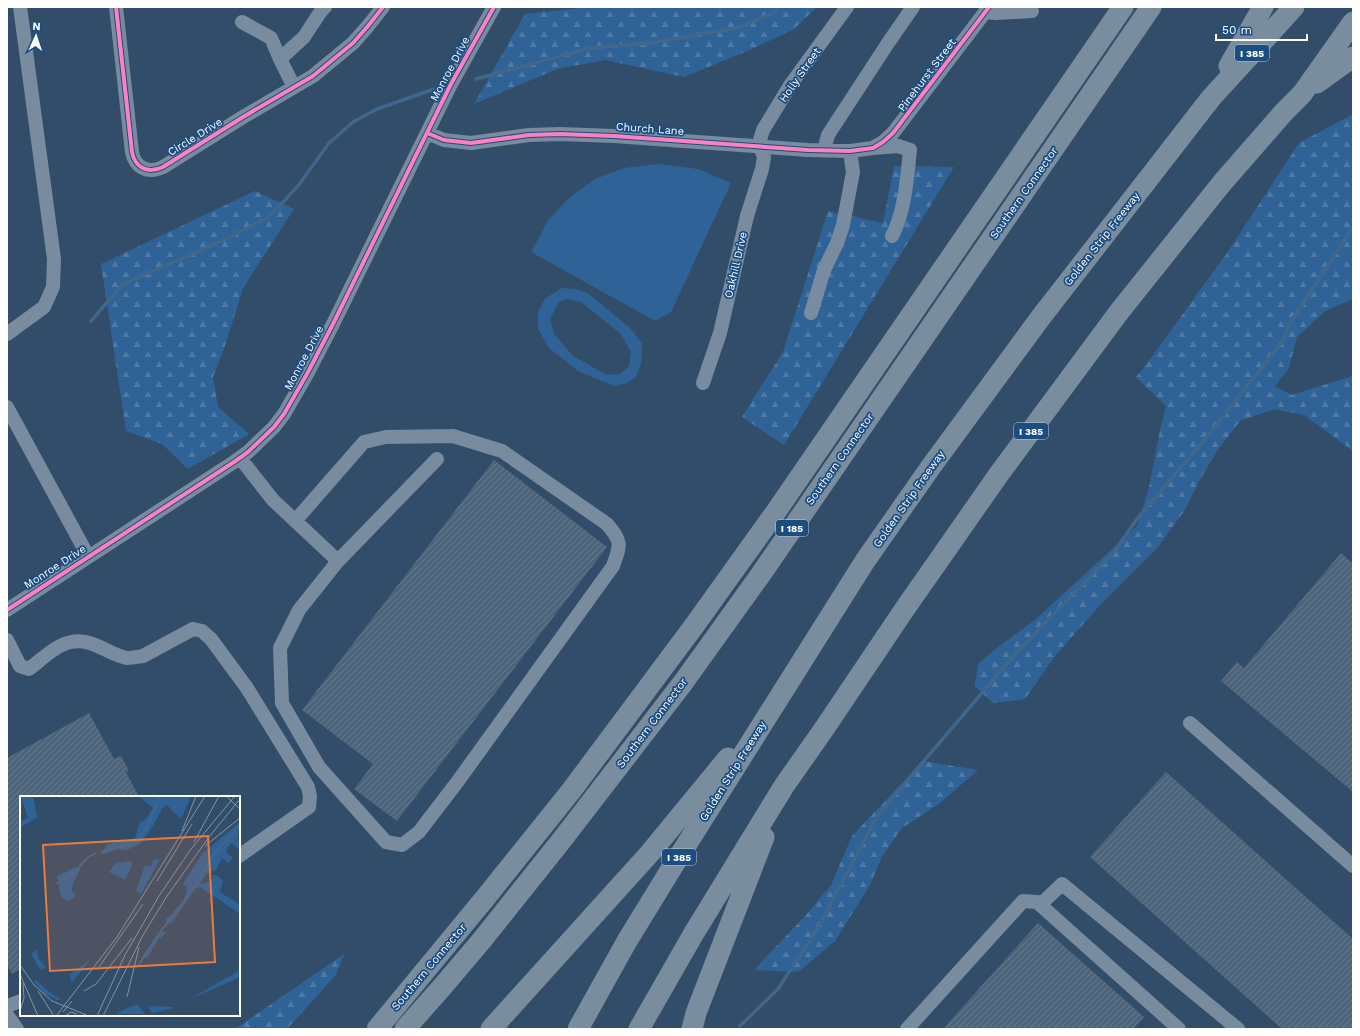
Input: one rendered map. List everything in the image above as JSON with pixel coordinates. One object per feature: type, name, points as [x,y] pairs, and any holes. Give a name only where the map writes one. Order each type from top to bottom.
[{"type":"highway","points":[[1103,36],[1117,7]]},
{"type":"highway","name":"Southern Connector","points":[[377,1029],[571,791],[694,626],[780,507],[1123,7]]},
{"type":"highway","name":"Southern Connector","points":[[405,1029],[492,927],[682,684],[761,574],[1151,7]]},
{"type":"highway","points":[[1211,98],[1263,7]]},
{"type":"highway","name":"Golden Strip Freeway","points":[[578,1029],[673,866],[866,561],[930,468],[1041,317],[1211,98],[1294,7]]},
{"type":"highway","name":"I 385","points":[[639,1029],[694,934],[784,786],[981,500],[1077,368],[1198,212],[1284,112],[1302,94],[1353,22]]},
{"type":"highway","points":[[1302,94],[1353,57]]},
{"type":"highway","points":[[491,1029],[650,853],[785,688]]},
{"type":"highway","points":[[692,1029],[696,1013],[784,786]]},
{"type":"street","points":[[7,334],[44,307],[53,287],[54,259],[20,7]]},
{"type":"street","name":"Circle Drive","points":[[116,7],[132,152],[136,163],[146,170],[157,170],[163,168],[242,117],[313,76],[352,43],[383,7]]},
{"type":"street","points":[[280,60],[304,37],[325,7]]},
{"type":"street","name":"Monroe Drive","points":[[7,610],[240,458],[261,441],[274,427],[284,414],[307,374],[451,84],[494,7]]},
{"type":"street","name":"Holly Street","points":[[760,146],[763,130],[791,84],[847,7]]},
{"type":"street","points":[[824,150],[828,135],[913,7]]},
{"type":"street","points":[[987,10],[996,13],[1032,11]]},
{"type":"street","name":"Pinehurst Street","points":[[873,148],[893,133],[987,10]]},
{"type":"street","points":[[242,22],[271,38],[280,60],[294,87]]},
{"type":"street","name":"Church Lane","points":[[427,133],[444,140],[465,143],[529,135],[560,134],[614,136],[808,150],[850,151],[898,146],[910,150],[907,178],[901,208],[897,226],[892,236]]},
{"type":"street","name":"Oakhill Drive","points":[[703,383],[720,332],[747,216],[762,169],[764,158],[760,146]]},
{"type":"street","points":[[811,313],[824,270],[837,243],[843,225],[853,172],[850,151]]},
{"type":"street","points":[[7,407],[88,556]]},
{"type":"street","points":[[295,521],[364,442],[386,437],[453,436],[502,451],[606,524],[616,535],[620,547],[613,566],[458,781],[419,832],[402,845],[386,842],[319,767],[282,703],[280,648],[299,610],[338,561],[437,459]]},
{"type":"street","points":[[240,458],[273,500],[338,561]]},
{"type":"street","points":[[7,640],[20,666],[29,669],[60,646],[72,641],[86,642],[126,658],[135,658],[142,656],[193,629],[202,631],[211,640],[247,688],[308,787],[310,796],[309,807],[240,855]]},
{"type":"street","points":[[1190,723],[1353,866]]},
{"type":"street","points":[[1040,905],[1062,884],[1238,1029]]},
{"type":"street","points":[[908,1029],[1023,901],[1037,902],[1179,1029]]},
{"type":"street","points":[[7,1006],[20,1001]]},
{"type":"street","points":[[7,1015],[17,1029]]},
{"type":"green space","points":[[591,7],[817,7],[794,29],[752,49],[684,77],[605,60],[557,69],[474,104],[525,14]]},
{"type":"green space","points":[[1353,114],[1353,299],[1325,311],[1297,337],[1289,368],[1275,386],[1291,395],[1353,375],[1353,451],[1304,415],[1274,409],[1240,421],[1217,451],[1198,483],[1185,510],[1157,548],[1100,605],[1055,656],[1025,699],[993,703],[975,686],[978,664],[998,647],[1035,620],[1137,526],[1149,488],[1166,406],[1136,377],[1227,253],[1299,143]]},
{"type":"green space","points":[[660,164],[698,169],[731,183],[671,312],[655,321],[531,252],[549,219],[570,197],[595,179],[624,168]]},
{"type":"green space","points":[[894,166],[954,167],[784,445],[742,417],[783,352],[828,211],[883,223]]},
{"type":"green space","points":[[255,191],[294,209],[243,288],[225,346],[213,377],[218,407],[249,434],[188,469],[162,444],[126,431],[101,264]]},
{"type":"green space","points":[[561,288],[576,289],[589,294],[631,329],[642,344],[641,364],[636,377],[627,383],[614,386],[578,371],[549,348],[538,329],[538,312],[545,299]],"holes":[[[566,299],[581,302],[621,334],[631,352],[629,366],[620,374],[606,375],[572,355],[554,334],[550,319],[558,303]]]},
{"type":"green space","points":[[923,761],[978,770],[940,803],[902,828],[882,856],[870,885],[835,941],[798,972],[754,970],[806,915],[831,885],[852,836]]},
{"type":"green space","points":[[344,954],[336,975],[287,1029],[235,1029]]},
{"type":"building","points":[[494,460],[607,547],[397,821],[354,789],[373,764],[302,710]]},
{"type":"building","points":[[1341,553],[1353,564],[1353,792],[1221,681],[1237,662],[1244,668]]},
{"type":"building","points":[[89,713],[114,759],[121,756],[129,771],[126,772],[138,796],[20,796],[20,970],[12,974],[7,965],[7,758]]},
{"type":"building","points":[[1166,772],[1353,939],[1353,1029],[1282,1029],[1090,857]]},
{"type":"building","points":[[1038,923],[1144,1017],[1133,1029],[943,1029]]},
{"type":"waterway","points":[[476,79],[590,48],[650,43],[738,28],[773,13],[778,7]]},
{"type":"waterway","points":[[91,321],[123,284],[224,240],[269,217],[298,186],[329,143],[353,122],[377,109],[434,89]]},
{"type":"waterway","points":[[740,1026],[778,989],[818,928],[877,816],[1016,653],[1114,552],[1137,519],[1206,438],[1282,342],[1292,320],[1353,227]]},
{"type":"cycle path","points":[[116,7],[132,152],[139,166],[147,170],[163,167],[243,117],[313,76],[353,43],[383,7]]},
{"type":"cycle path","points":[[7,610],[234,462],[248,452],[274,427],[284,414],[307,374],[451,84],[494,7]]},
{"type":"cycle path","points":[[427,133],[444,140],[471,143],[529,135],[560,134],[614,136],[808,150],[850,151],[873,148],[893,133],[989,7]]}]
